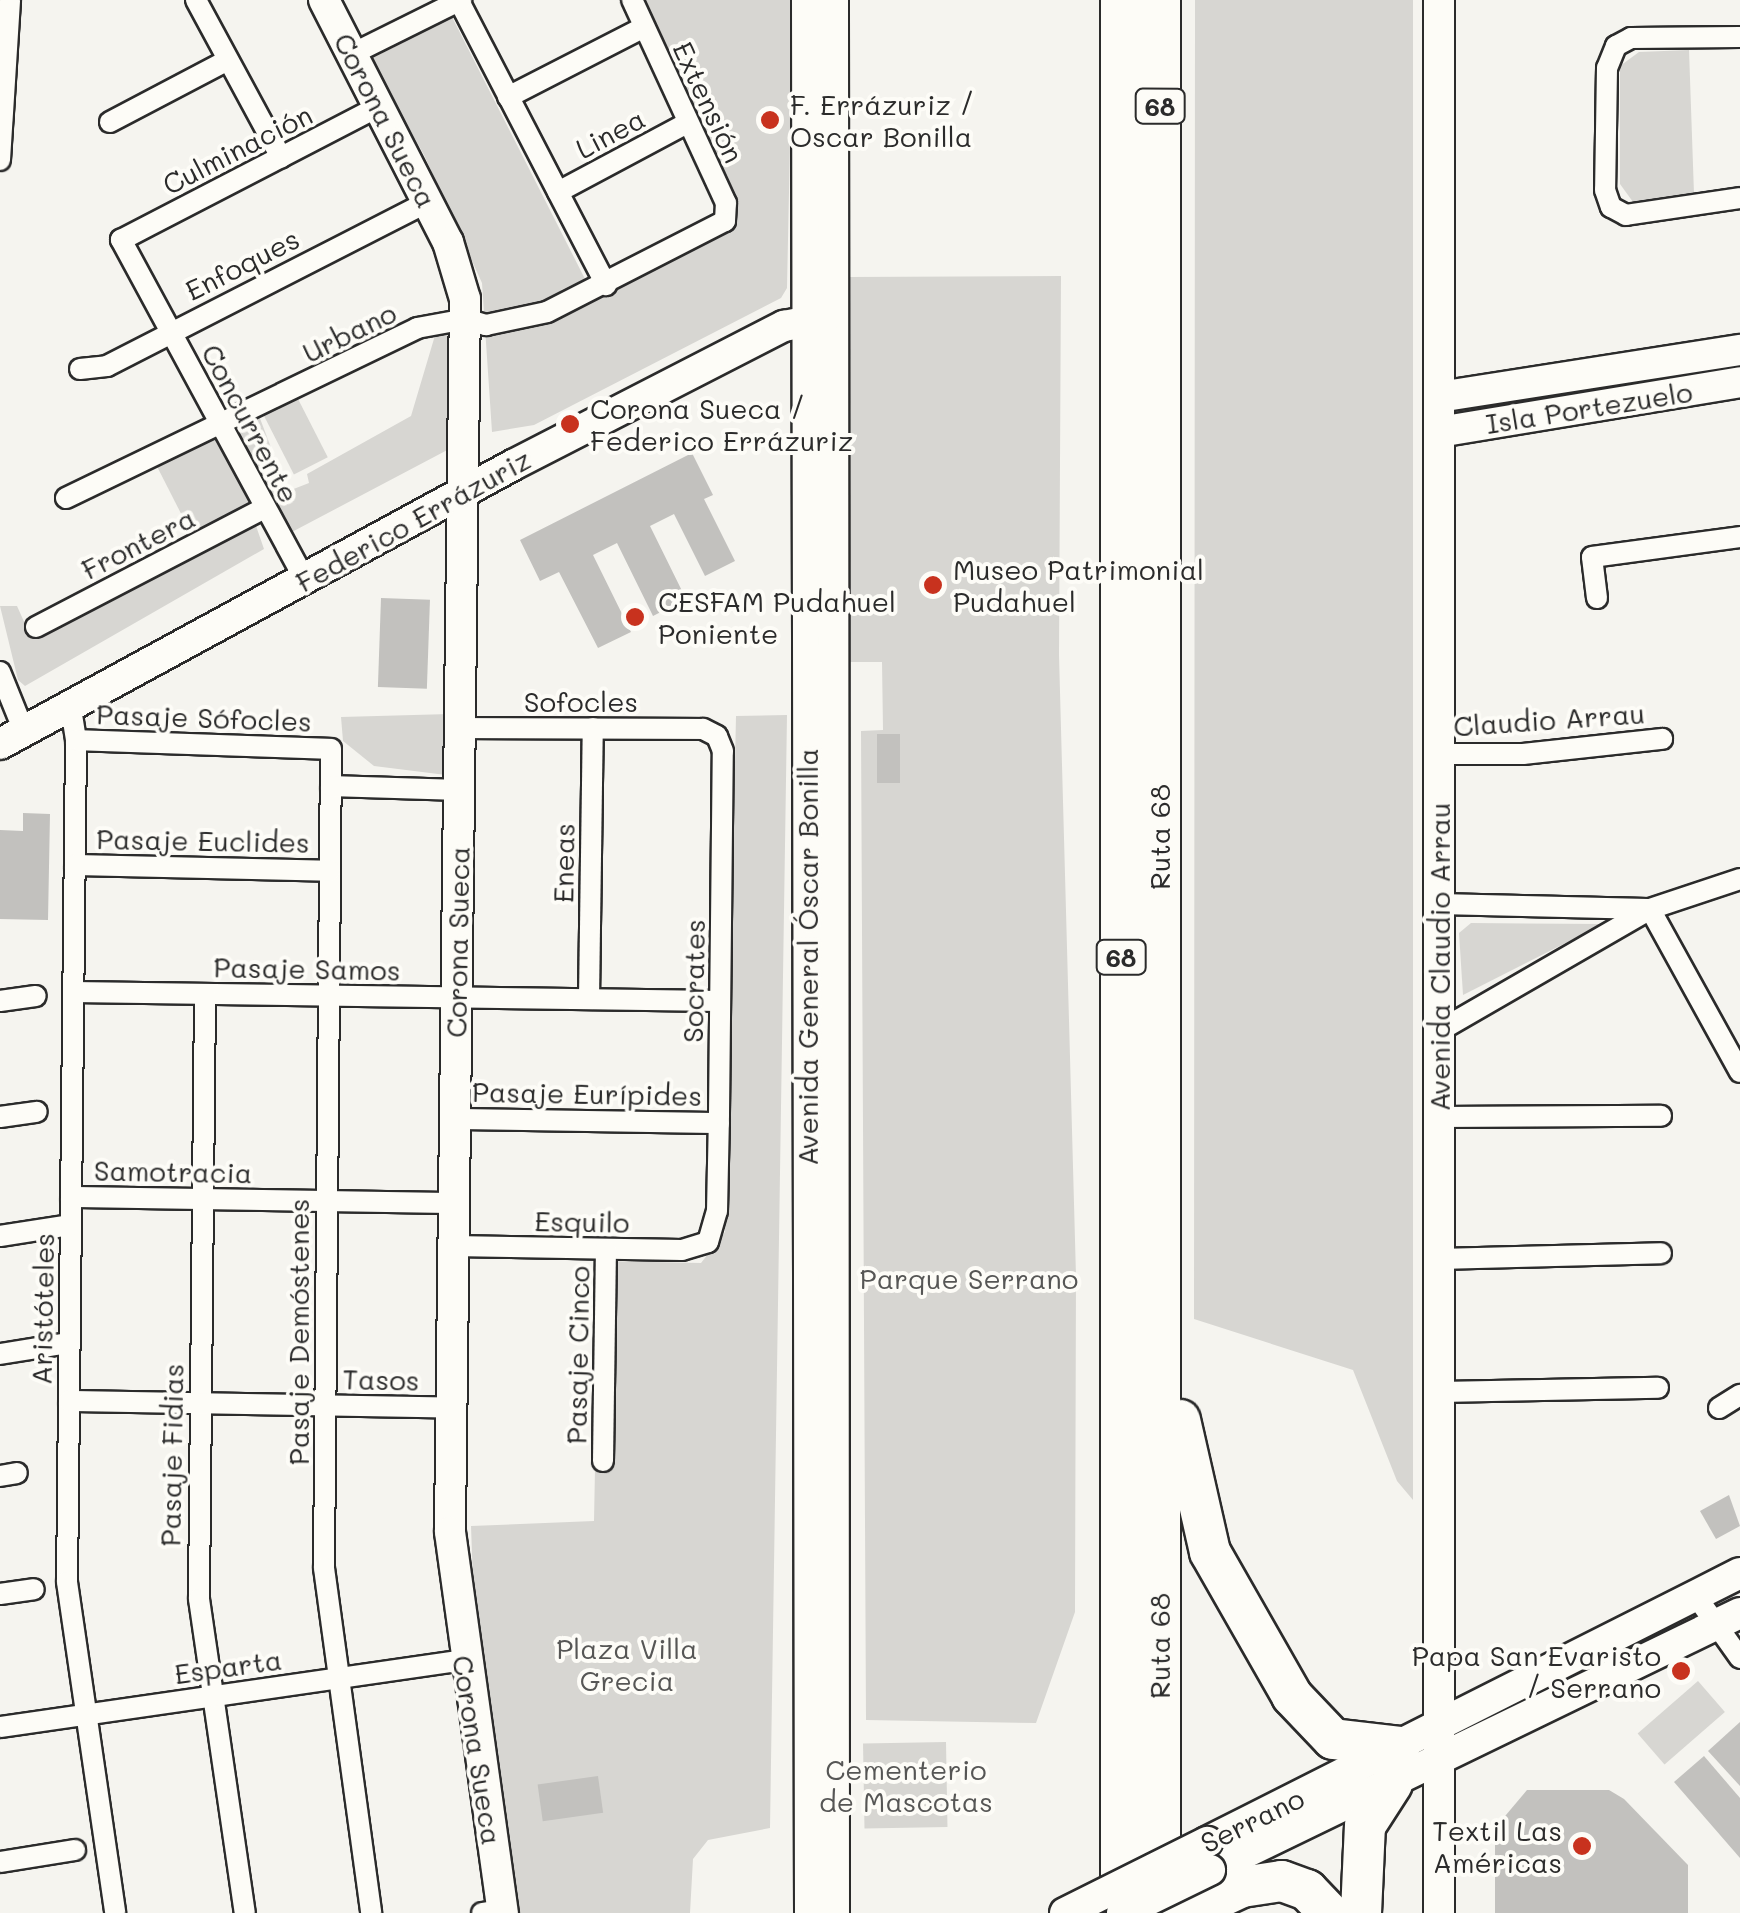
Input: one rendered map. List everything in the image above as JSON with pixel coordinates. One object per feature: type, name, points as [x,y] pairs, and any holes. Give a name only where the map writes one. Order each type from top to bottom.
[{"type":"highway","name":"Ruta 68","points":[[1121,0],[1121,1913]]},
{"type":"highway","name":"Ruta 68","points":[[1160,0],[1160,1913]]},
{"type":"highway","points":[[1160,1143],[1181,1432],[1210,1552],[1242,1617],[1322,1734],[1396,1765],[1363,1836],[1360,1913]]},
{"type":"highway","points":[[1202,1882],[1282,1881],[1308,1890],[1329,1913]]},
{"type":"street","points":[[0,160],[3,62],[10,0]]},
{"type":"street","points":[[196,0],[281,157]]},
{"type":"street","name":"Corona Sueca","points":[[324,0],[456,260],[466,319],[452,1568],[496,1912]]},
{"type":"street","points":[[352,54],[460,0],[606,285]]},
{"type":"street","name":"Extensión","points":[[632,0],[728,209],[718,226]]},
{"type":"street","name":"Avenida General Óscar Bonilla","points":[[807,0],[820,318],[834,1913]]},
{"type":"street","name":"Avenida General Óscar Bonilla","points":[[810,1913],[820,318],[833,0]]},
{"type":"street","name":"Avenida Claudio Arrau","points":[[1439,0],[1439,1913]]},
{"type":"street","points":[[508,97],[644,27]]},
{"type":"street","points":[[1740,37],[1631,38],[1616,46],[1607,68],[1605,190],[1611,207],[1626,216],[1740,198]]},
{"type":"street","points":[[110,122],[228,60]]},
{"type":"street","name":"Culminación","points":[[121,240],[379,106]]},
{"type":"street","name":"Linea","points":[[558,192],[687,123]]},
{"type":"street","name":"Enfoques","points":[[80,369],[108,366],[428,202]]},
{"type":"street","name":"Urbano","points":[[66,498],[222,426],[417,328],[466,319],[486,325],[547,312],[718,226]]},
{"type":"street","name":"Concurrente","points":[[121,240],[305,580]]},
{"type":"street","name":"Federico Errázuriz","points":[[12,736],[462,493],[820,318]]},
{"type":"street","name":"Isla Portezuelo","points":[[1439,397],[1740,350]]},
{"type":"street","name":"Isla Portezuelo","points":[[1439,432],[1740,382]]},
{"type":"street","name":"Frontera","points":[[36,627],[266,508]]},
{"type":"street","points":[[1597,598],[1592,557],[1740,537]]},
{"type":"street","points":[[0,672],[12,736]]},
{"type":"street","name":"Aristóteles","points":[[70,702],[76,740],[66,1582],[116,1913]]},
{"type":"street","name":"Sofocles","points":[[460,728],[702,729]]},
{"type":"street","name":"Eneas","points":[[589,999],[593,728]]},
{"type":"street","name":"Socrates","points":[[702,729],[717,736],[723,751],[717,1210],[708,1242]]},
{"type":"street","name":"Claudio Arrau","points":[[1439,754],[1523,754],[1662,739]]},
{"type":"street","name":"Pasaje Sófocles","points":[[76,740],[331,748]]},
{"type":"street","name":"Pasaje Demóstenes","points":[[331,748],[324,1568],[335,1679],[370,1913]]},
{"type":"street","points":[[331,786],[459,790]]},
{"type":"street","name":"Pasaje Euclides","points":[[75,864],[330,871]]},
{"type":"street","points":[[1439,1031],[1650,909],[1740,879]]},
{"type":"street","points":[[1439,904],[1650,909]]},
{"type":"street","points":[[1650,909],[1740,1072]]},
{"type":"street","name":"Pasaje Samos","points":[[73,992],[720,1001]]},
{"type":"street","name":"Pasaje Fidias","points":[[204,994],[199,1598],[244,1913]]},
{"type":"street","points":[[0,1001],[36,996]]},
{"type":"street","points":[[0,1118],[38,1112]]},
{"type":"street","points":[[1439,1118],[1661,1116]]},
{"type":"street","name":"Pasaje Eurípides","points":[[455,1119],[719,1122]]},
{"type":"street","name":"Samotracia","points":[[71,1197],[454,1203]]},
{"type":"street","points":[[0,1236],[70,1225]]},
{"type":"street","name":"Esquilo","points":[[453,1246],[682,1250],[708,1242]]},
{"type":"street","name":"Pasaje Cinco","points":[[602,1461],[606,1250]]},
{"type":"street","points":[[1439,1259],[1662,1254]]},
{"type":"street","points":[[0,1354],[69,1343]]},
{"type":"street","points":[[1440,1392],[1658,1388]]},
{"type":"street","points":[[1718,1408],[1740,1395]]},
{"type":"street","name":"Tasos","points":[[69,1401],[451,1408]]},
{"type":"street","points":[[1439,1744],[1544,1669],[1740,1573]]},
{"type":"street","points":[[0,1594],[34,1589]]},
{"type":"street","points":[[1696,1596],[1713,1627],[1740,1658]]},
{"type":"street","points":[[1439,1744],[1740,1612]]},
{"type":"street","name":"Esparta","points":[[0,1727],[464,1660]]},
{"type":"street","name":"Serrano","points":[[1121,1913],[1202,1882],[1396,1765],[1439,1744]]},
{"type":"street","points":[[0,1862],[76,1850]]},
{"type":"street","name":"Serrano","points":[[1065,1913],[1202,1882]]},
{"type":"green space","points":[[644,0],[793,0],[787,288],[781,298],[534,425],[492,432],[482,283],[424,155],[371,59],[452,17],[585,279],[561,290],[570,310],[737,222],[736,199]]},
{"type":"green space","points":[[1195,0],[1413,0],[1413,1500],[1397,1481],[1353,1370],[1194,1319]]},
{"type":"green space","points":[[1689,50],[1694,194],[1633,202],[1620,184],[1620,66],[1639,52]]},
{"type":"green space","name":"Parque Serrano","points":[[1061,276],[1059,655],[1076,1276],[1075,1612],[1036,1723],[866,1720],[861,731],[883,730],[882,662],[849,662],[849,277]]},
{"type":"green space","points":[[436,332],[449,333],[453,447],[290,533],[235,426],[258,413],[285,485],[291,490],[309,483],[307,474],[411,416]]},
{"type":"green space","points":[[296,395],[328,457],[294,475],[262,412]]},
{"type":"green space","points":[[218,432],[254,502],[191,534],[156,464]]},
{"type":"green space","points":[[255,523],[264,549],[25,686],[18,680],[0,606],[17,606],[30,635]]},
{"type":"green space","points":[[450,714],[446,775],[374,766],[343,741],[341,717]]},
{"type":"green space","name":"Plaza Villa Grecia","points":[[787,715],[770,1828],[708,1840],[693,1859],[690,1913],[519,1913],[475,1638],[471,1526],[594,1521],[599,1261],[701,1263],[725,1232],[736,716]]},
{"type":"green space","points":[[1471,923],[1603,924],[1463,995],[1459,933]]},
{"type":"green space","points":[[1698,1681],[1725,1712],[1665,1764],[1638,1733]]},
{"type":"green space","name":"Cementerio de Mascotas","points":[[946,1742],[947,1827],[864,1828],[863,1743]]},
{"type":"building","points":[[692,453],[713,495],[704,499],[735,561],[705,576],[674,514],[650,526],[686,599],[653,616],[617,543],[593,555],[631,632],[598,648],[559,572],[540,581],[520,540]]},
{"type":"building","points":[[381,598],[430,600],[427,689],[378,687]]},
{"type":"building","points":[[877,734],[900,734],[900,783],[877,783]]},
{"type":"building","points":[[23,813],[50,814],[48,920],[0,919],[0,830],[23,831]]},
{"type":"building","points":[[1729,1495],[1740,1526],[1716,1539],[1700,1511]]},
{"type":"building","points":[[1740,1722],[1740,1786],[1708,1751]]},
{"type":"building","points":[[1704,1756],[1740,1798],[1740,1858],[1674,1782]]},
{"type":"building","points":[[598,1776],[603,1813],[543,1821],[538,1784]]},
{"type":"building","name":"Textil Las Américas","points":[[1527,1790],[1609,1790],[1624,1799],[1688,1865],[1688,1913],[1495,1913],[1495,1828]]},
{"type":"place","name":"F. Errázuriz / Oscar Bonilla","points":[[770,120]]},
{"type":"place","name":"Corona Sueca / Federico Errázuriz","points":[[570,424]]},
{"type":"place","name":"Museo Patrimonial Pudahuel","points":[[933,585]]},
{"type":"place","name":"CESFAM Pudahuel Poniente","points":[[635,617]]},
{"type":"place","name":"Papa San Evaristo / Serrano","points":[[1681,1671]]},
{"type":"place","name":"Textil Las Américas","points":[[1582,1846]]}]
